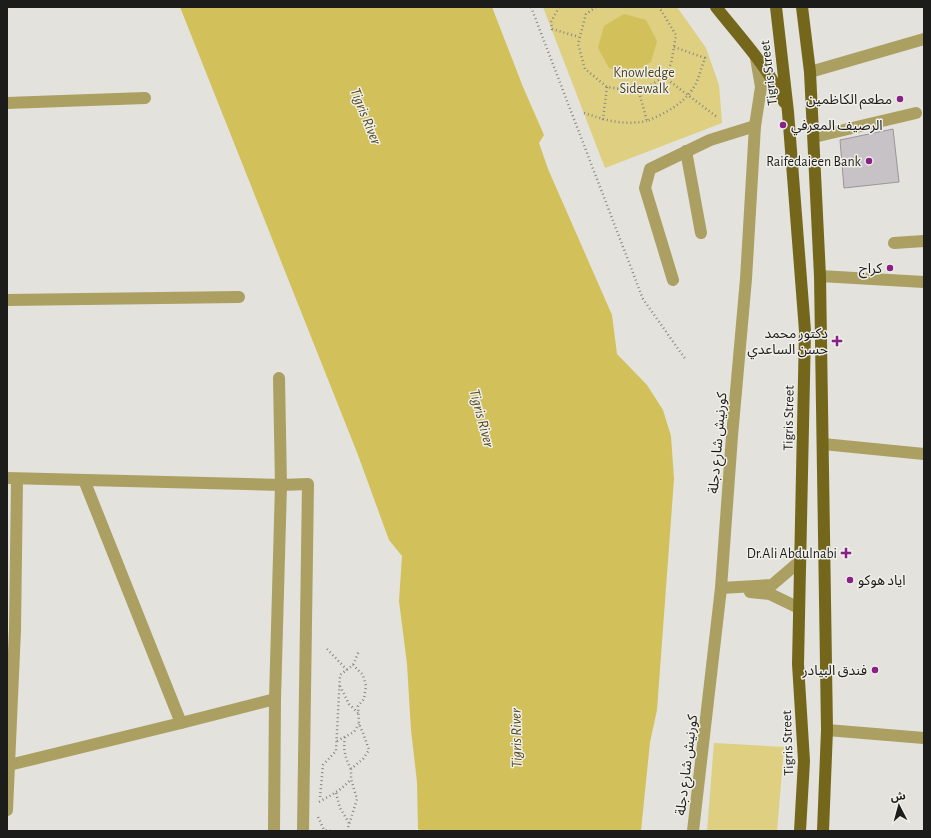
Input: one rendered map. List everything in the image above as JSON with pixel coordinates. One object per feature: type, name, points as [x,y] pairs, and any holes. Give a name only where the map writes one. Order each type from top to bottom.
[{"type":"main road","points":[[716,7],[756,58],[780,93],[788,112]]},
{"type":"main road","name":"Tigris Street","points":[[776,7],[788,112],[805,331],[798,664],[804,761],[800,831]]},
{"type":"main road","points":[[802,7],[810,72],[820,276],[827,730],[823,831]]},
{"type":"street","points":[[810,72],[924,40]]},
{"type":"street","name":"كورنيش شارع دجلة","points":[[693,831],[721,588],[732,436],[746,280],[754,126],[761,87],[756,58]]},
{"type":"street","points":[[7,103],[145,98]]},
{"type":"street","points":[[814,137],[916,112]]},
{"type":"street","points":[[673,280],[645,188],[650,169],[710,140],[754,126]]},
{"type":"street","points":[[686,151],[701,233]]},
{"type":"street","points":[[894,243],[924,241]]},
{"type":"street","points":[[820,276],[924,282]]},
{"type":"street","points":[[7,300],[239,297]]},
{"type":"street","points":[[274,831],[275,699],[281,485],[279,378]]},
{"type":"street","points":[[823,444],[924,454]]},
{"type":"street","points":[[7,810],[9,765],[12,479],[281,485],[308,484],[303,831]]},
{"type":"street","points":[[84,480],[181,723]]},
{"type":"street","points":[[721,588],[772,584],[800,561]]},
{"type":"street","points":[[721,588],[770,594],[799,608]]},
{"type":"street","points":[[9,765],[275,699]]},
{"type":"street","points":[[827,730],[924,738]]},
{"type":"path","points":[[531,7],[643,299],[686,360]]},
{"type":"path","points":[[559,7],[551,22],[552,29],[579,36]]},
{"type":"path","points":[[586,7],[590,11]]},
{"type":"path","points":[[596,7],[586,14],[579,36],[578,44],[585,69],[607,88],[639,92],[664,77],[671,64],[676,35],[659,7]]},
{"type":"path","points":[[584,114],[618,123],[633,124],[647,121],[664,114],[688,95],[697,82],[705,58],[674,47]]},
{"type":"path","points":[[664,77],[717,117]]},
{"type":"path","points":[[603,119],[607,88]]},
{"type":"path","points":[[639,92],[647,121]]},
{"type":"path","points":[[326,649],[346,670]]},
{"type":"path","points":[[318,809],[323,765],[336,751],[340,675],[353,665],[359,651]]},
{"type":"path","points":[[351,769],[363,759],[369,750],[359,724],[358,714],[358,706],[364,699],[366,686],[363,675],[353,665]]},
{"type":"path","points":[[340,686],[349,704],[358,714]]},
{"type":"path","points":[[337,741],[354,732],[359,724]]},
{"type":"path","points":[[346,737],[344,749],[346,760],[351,769],[351,779],[357,799],[349,823],[348,831]]},
{"type":"path","points":[[319,802],[336,793],[351,779]]},
{"type":"path","points":[[336,793],[340,808],[349,823]]},
{"type":"path","points":[[318,817],[324,830],[332,831]]},
{"type":"green space","name":"Knowledge Sidewalk","points":[[543,7],[677,7],[706,48],[719,85],[722,123],[605,168]]},
{"type":"green space","points":[[714,743],[784,747],[777,831],[707,831]]},
{"type":"water","name":"Tigris River","points":[[180,7],[492,7],[523,87],[544,135],[539,143],[548,169],[612,315],[617,354],[647,385],[663,410],[671,436],[674,479],[657,710],[650,742],[641,831],[422,831],[418,829],[417,782],[411,730],[407,664],[399,601],[402,556],[389,540],[358,455]]},
{"type":"water","points":[[624,14],[646,20],[657,41],[651,62],[631,74],[609,68],[598,48],[604,26]]},
{"type":"building","name":"Raifedaieen Bank","points":[[893,129],[899,182],[844,188],[840,140]]},
{"type":"place","name":"مطعم الكاظمين","points":[[900,99]]},
{"type":"place","name":"الرصيف المعرفي","points":[[783,125]]},
{"type":"place","name":"Raifedaieen Bank","points":[[869,161]]},
{"type":"place","name":"كراج","points":[[890,268]]},
{"type":"place","name":"دكتور محمد حسن الساعدي","points":[[837,341]]},
{"type":"place","name":"Dr.Ali Abdulnabi","points":[[846,553]]},
{"type":"place","name":"اياد هوكو","points":[[850,580]]},
{"type":"place","name":"فندق البيادر","points":[[875,670]]}]
